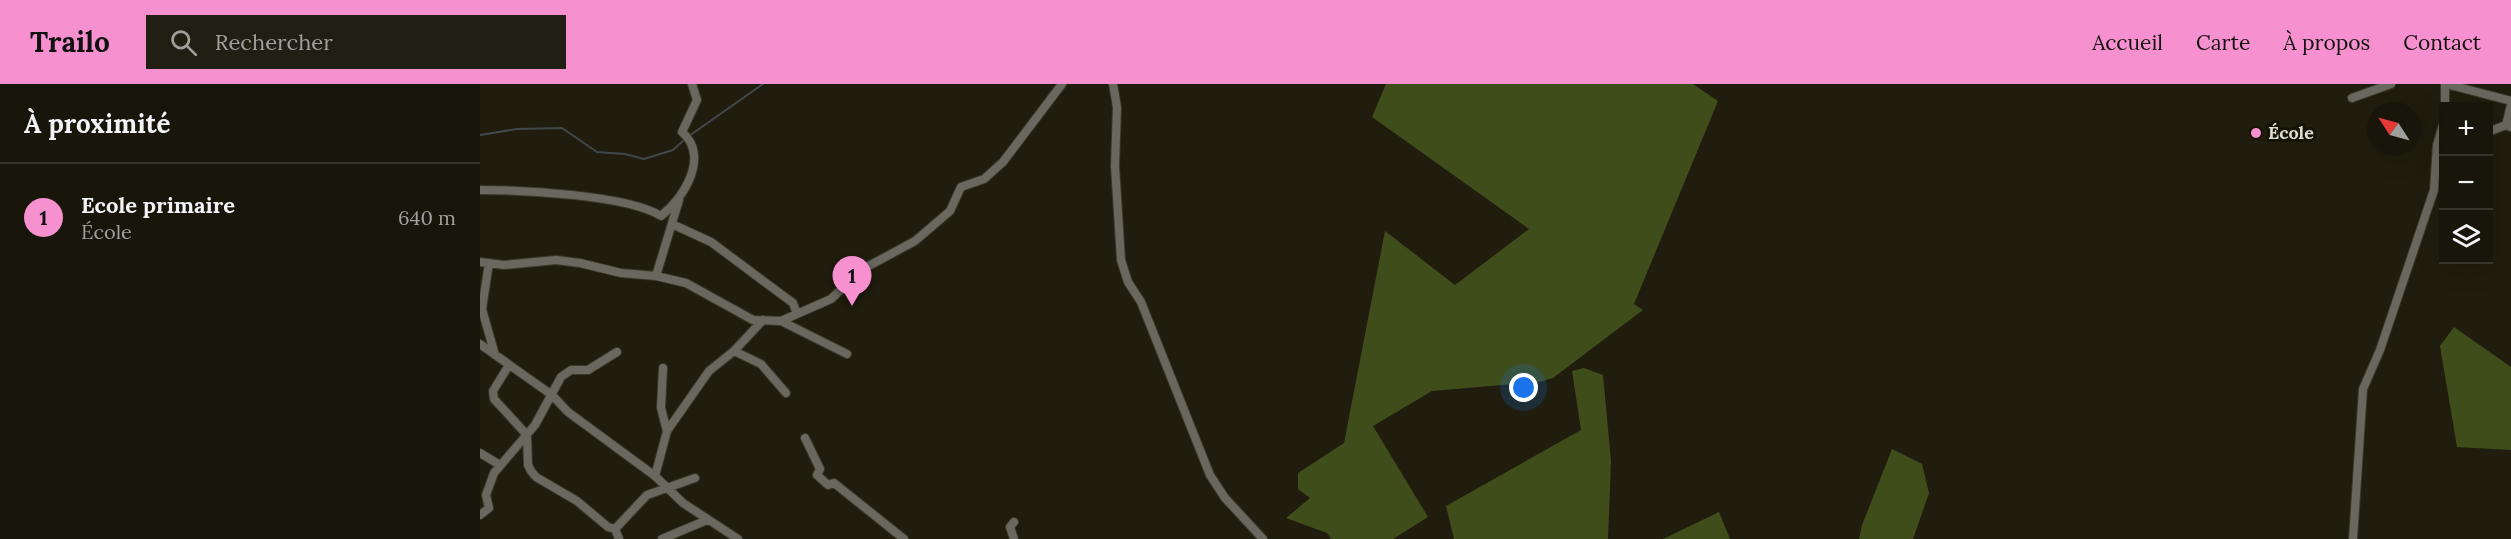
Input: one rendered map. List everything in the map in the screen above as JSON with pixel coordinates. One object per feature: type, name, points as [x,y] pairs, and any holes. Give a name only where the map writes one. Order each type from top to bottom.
[{"type":"street","points":[[480,190],[590,198],[652,210],[661,216],[680,194],[692,173],[696,160],[690,141],[682,132],[697,100],[692,84]]},
{"type":"street","points":[[781,321],[831,299],[863,269],[903,249],[950,211],[961,187],[984,179],[1002,162],[1062,84]]},
{"type":"street","points":[[1113,84],[1117,107],[1115,166],[1121,260],[1125,275],[1141,302],[1210,475],[1225,498],[1263,539]]},
{"type":"street","points":[[2352,98],[2391,84]]},
{"type":"street","points":[[2445,102],[2446,84],[2511,103],[2509,126],[2493,130]]},
{"type":"street","points":[[2353,539],[2363,389],[2380,350],[2434,190],[2439,138]]},
{"type":"street","points":[[656,276],[680,194]]},
{"type":"street","points":[[672,224],[711,242],[793,303],[797,314]]},
{"type":"street","points":[[480,262],[514,265],[556,261],[580,263],[621,273],[656,276],[686,283],[746,317],[781,321],[847,354]]},
{"type":"street","points":[[489,263],[482,309],[495,355]]},
{"type":"street","points":[[655,476],[667,431],[708,371],[734,351],[763,320]]},
{"type":"street","points":[[480,344],[552,395],[568,412],[655,476],[664,487],[732,538]]},
{"type":"street","points":[[734,351],[760,364],[786,393]]},
{"type":"street","points":[[480,515],[489,507],[486,495],[489,484],[500,465],[527,435],[561,377],[567,372],[583,372],[617,352]]},
{"type":"street","points":[[509,365],[496,384],[494,399],[527,435],[528,465],[536,477],[577,501],[609,528],[615,529]]},
{"type":"street","points":[[663,368],[661,408],[667,431]]},
{"type":"street","points":[[805,438],[820,469],[817,475],[828,485],[834,483],[904,539]]},
{"type":"street","points":[[480,453],[500,465]]},
{"type":"street","points":[[615,529],[642,499],[664,487],[695,478]]},
{"type":"street","points":[[662,539],[707,520]]},
{"type":"street","points":[[1014,522],[1010,527],[1014,539]]},
{"type":"street","points":[[615,529],[619,539]]},
{"type":"green space","points":[[1386,84],[1693,84],[1718,101],[1634,304],[1643,310],[1553,378],[1539,382],[1432,391],[1373,426],[1428,517],[1393,539],[1331,539],[1327,533],[1286,518],[1310,498],[1298,489],[1298,473],[1344,443],[1385,231],[1455,285],[1529,229],[1372,117]]},
{"type":"green space","points":[[2454,327],[2511,367],[2511,450],[2457,447],[2440,346]]},
{"type":"green space","points":[[1584,368],[1603,375],[1611,461],[1608,539],[1454,539],[1446,506],[1581,430],[1572,371]]},
{"type":"green space","points":[[1892,449],[1922,464],[1929,493],[1913,539],[1859,539],[1862,525]]},
{"type":"green space","points":[[1719,512],[1730,539],[1663,539]]},
{"type":"waterway","points":[[689,136],[763,84]]},
{"type":"waterway","points":[[480,135],[517,129],[562,128],[597,152],[625,154],[644,159],[673,150],[684,140]]},
{"type":"place","name":"École","points":[[2256,133]]},
{"type":"place","name":"Ecole primaire","points":[[852,306]]}]
